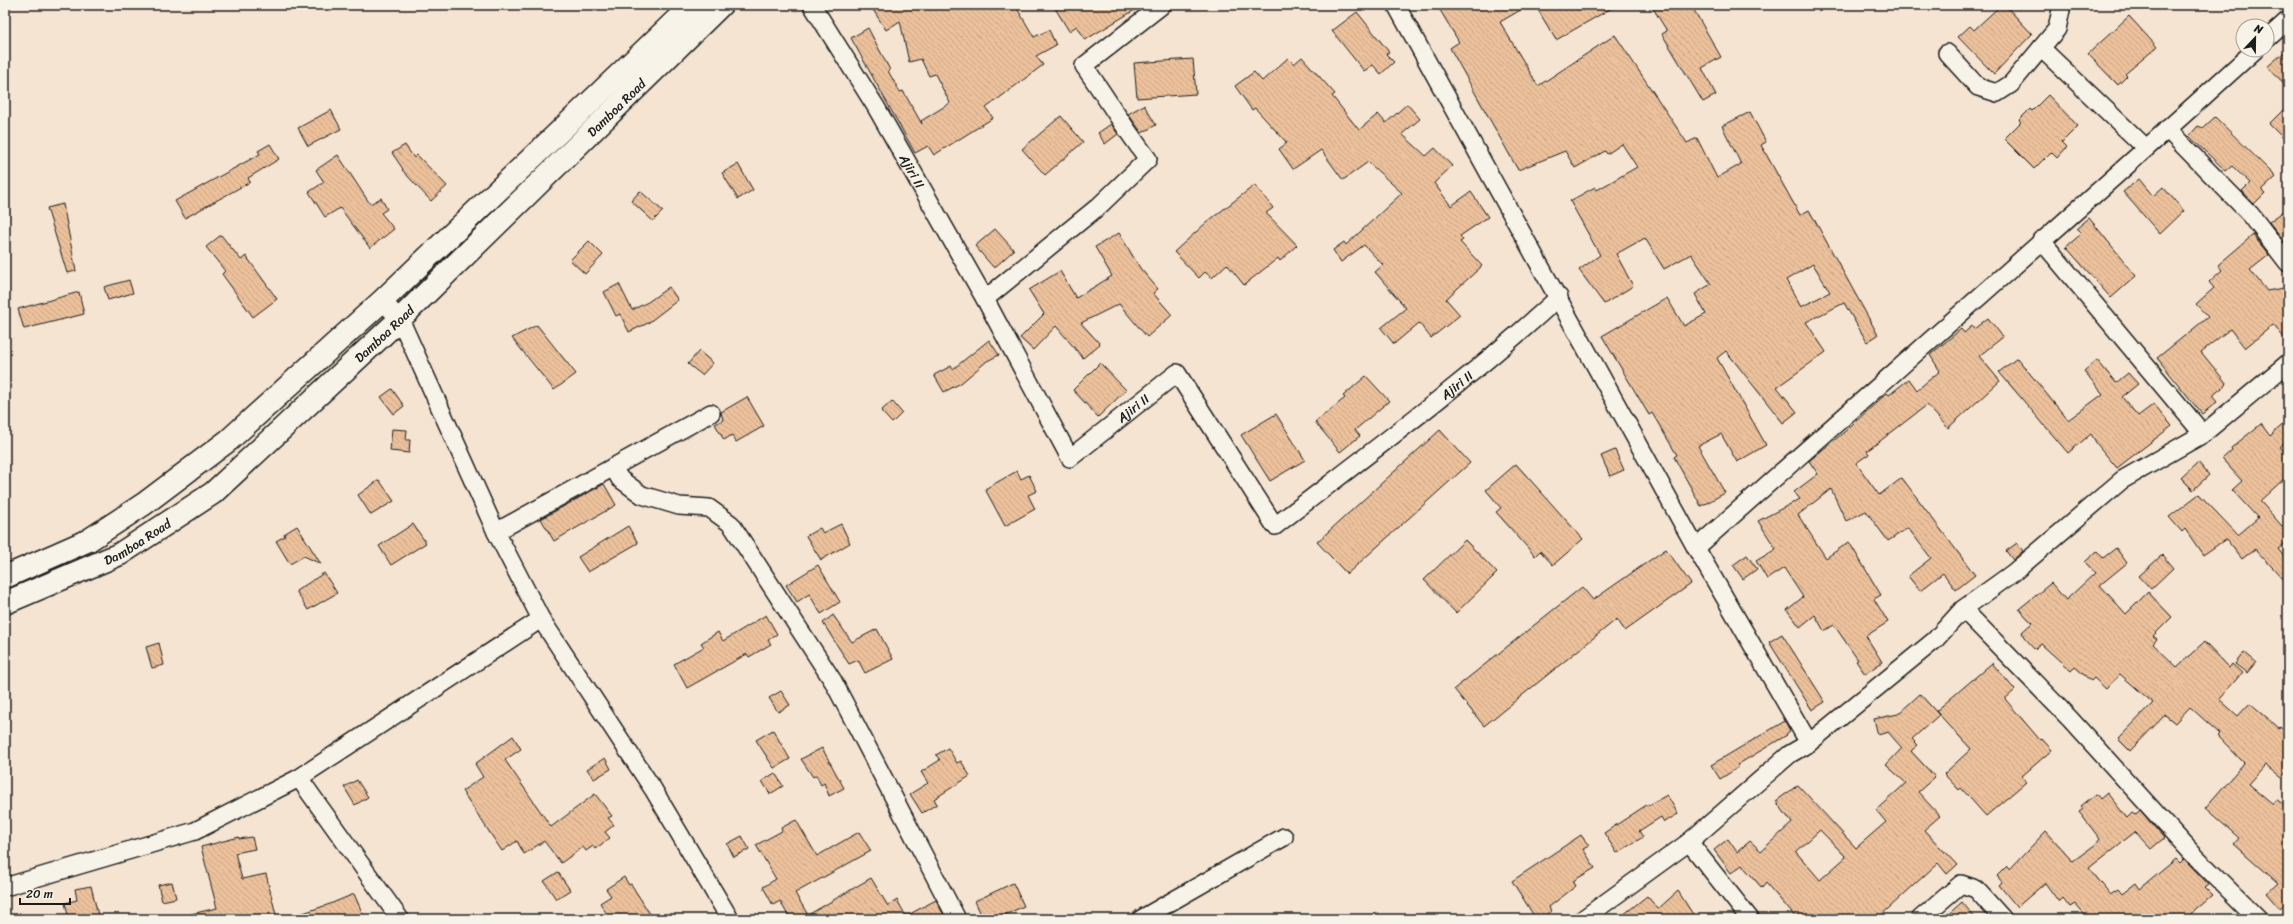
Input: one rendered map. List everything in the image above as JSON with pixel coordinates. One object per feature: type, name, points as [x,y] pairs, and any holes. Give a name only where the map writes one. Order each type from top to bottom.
[{"type":"main road","name":"Damboa Road","points":[[5,577],[89,540],[150,500],[229,440],[382,301],[692,5]]},
{"type":"main road","name":"Damboa Road","points":[[5,603],[120,554],[213,493],[400,319],[721,5]]},
{"type":"street","name":"Ajiri II","points":[[812,5],[876,107],[985,299],[1070,458],[1177,373],[1275,526],[1425,410],[1525,328],[1558,298]]},
{"type":"street","points":[[985,299],[1099,206],[1148,158],[1127,133],[1108,99],[1084,66],[1162,5]]},
{"type":"street","points":[[1396,5],[1696,548],[1809,743]]},
{"type":"street","points":[[1947,53],[1978,87],[1997,93],[2011,84],[2057,29],[2062,5]]},
{"type":"street","points":[[2275,32],[2288,20]]},
{"type":"street","points":[[2041,48],[2146,148]]},
{"type":"street","points":[[1696,548],[2041,240],[2102,189],[2246,58]]},
{"type":"street","points":[[2167,130],[2251,215],[2288,262]]},
{"type":"street","points":[[2041,240],[2203,434]]},
{"type":"street","points":[[382,301],[400,319],[496,532],[541,619],[653,789],[730,919]]},
{"type":"street","points":[[1583,919],[1689,842],[1790,754],[1809,743],[1935,640],[1963,609],[2013,573],[2122,480],[2203,434],[2288,363]]},
{"type":"street","points":[[496,532],[711,413]]},
{"type":"street","points":[[613,467],[620,479],[642,495],[679,506],[709,508],[732,524],[833,681],[957,919]]},
{"type":"street","points":[[1963,609],[2070,719],[2191,852],[2258,919]]},
{"type":"street","points":[[5,887],[194,831],[299,778],[541,619]]},
{"type":"street","points":[[299,778],[400,919]]},
{"type":"street","points":[[1141,919],[1284,837]]},
{"type":"street","points":[[1689,842],[1750,919]]},
{"type":"street","points":[[1920,919],[1961,884],[1976,889],[2003,919]]},
{"type":"building","points":[[870,5],[1015,5],[1034,37],[1049,30],[1056,45],[1036,56],[1043,65],[986,108],[993,118],[934,155],[928,146],[915,153],[851,38],[868,28],[890,70],[888,71],[900,92],[903,91],[922,124],[921,121],[950,103],[935,74],[929,76],[921,59],[909,62],[900,21],[886,30]]},
{"type":"building","points":[[1053,5],[1143,5],[1085,40],[1077,26],[1069,31]]},
{"type":"building","points":[[1437,5],[1529,5],[1500,22],[1538,86],[1615,35],[1687,143],[1697,138],[1717,178],[1741,164],[1722,126],[1750,112],[1766,142],[1761,145],[1800,215],[1809,210],[1878,335],[1867,342],[1844,303],[1806,322],[1826,352],[1777,387],[1797,412],[1783,423],[1726,351],[1717,358],[1766,445],[1737,462],[1721,434],[1698,446],[1725,493],[1701,506],[1674,457],[1677,455],[1652,413],[1649,415],[1602,336],[1667,298],[1684,326],[1706,314],[1695,294],[1711,284],[1691,254],[1664,269],[1645,238],[1616,254],[1633,286],[1604,304],[1579,270],[1600,255],[1570,201],[1595,187],[1597,190],[1637,167],[1622,144],[1607,154],[1605,151],[1575,168],[1565,151],[1518,170],[1450,48],[1459,42]],"holes":[[[1813,264],[1830,292],[1801,307],[1786,280]]]},
{"type":"building","points":[[1535,5],[1617,5],[1556,40]]},
{"type":"building","points":[[1651,5],[1691,5],[1721,57],[1702,68],[1716,95],[1703,102],[1662,34],[1667,31]]},
{"type":"building","points":[[2001,5],[2005,5],[2032,34],[1994,74],[1958,37],[1970,26],[1974,30]]},
{"type":"building","points":[[1357,12],[1389,52],[1386,54],[1394,62],[1381,74],[1373,65],[1364,71],[1332,31]]},
{"type":"building","points":[[2129,16],[2157,47],[2125,74],[2127,76],[2118,85],[2088,54]]},
{"type":"building","points":[[2288,49],[2288,87],[2267,67]]},
{"type":"building","points":[[1302,57],[1335,94],[1332,96],[1359,130],[1378,114],[1386,123],[1407,104],[1420,119],[1402,134],[1426,156],[1435,148],[1452,166],[1434,183],[1451,206],[1471,192],[1488,217],[1460,236],[1463,240],[1460,242],[1482,266],[1446,299],[1460,315],[1431,338],[1419,323],[1394,344],[1381,328],[1406,308],[1375,272],[1383,265],[1364,245],[1341,262],[1333,250],[1344,242],[1346,245],[1402,193],[1368,162],[1343,180],[1321,150],[1293,169],[1279,149],[1287,143],[1255,108],[1252,110],[1235,86],[1254,72],[1262,81],[1288,58],[1294,64]]},
{"type":"building","points":[[1193,59],[1196,94],[1137,98],[1134,63]]},
{"type":"building","points":[[2048,95],[2078,126],[2062,142],[2067,147],[2057,158],[2051,152],[2034,169],[2004,139],[2021,122],[2019,120],[2030,109],[2032,111]]},
{"type":"building","points":[[1144,105],[1156,125],[1142,133],[1128,114]]},
{"type":"building","points":[[2288,105],[2288,143],[2269,124]]},
{"type":"building","points":[[331,110],[341,129],[308,146],[298,128]]},
{"type":"building","points":[[1061,116],[1083,142],[1045,175],[1022,149]]},
{"type":"building","points":[[2215,117],[2276,177],[2262,190],[2265,193],[2254,204],[2242,191],[2250,183],[2232,166],[2226,171],[2189,136],[2198,126],[2203,128]]},
{"type":"building","points":[[1111,124],[1118,134],[1105,144],[1098,133]]},
{"type":"building","points":[[270,144],[279,159],[248,178],[250,182],[185,218],[175,201],[260,154],[258,151]]},
{"type":"building","points":[[405,145],[414,158],[417,155],[447,186],[431,201],[402,170],[403,169],[392,153]]},
{"type":"building","points":[[338,155],[370,204],[381,198],[387,209],[381,213],[394,229],[370,248],[340,208],[325,217],[309,192],[324,182],[316,170]]},
{"type":"building","points":[[738,164],[753,190],[738,199],[722,173]]},
{"type":"building","points":[[2139,179],[2153,196],[2163,187],[2184,211],[2160,234],[2123,192]]},
{"type":"building","points":[[1255,185],[1273,208],[1266,213],[1297,245],[1280,261],[1278,258],[1244,285],[1227,264],[1212,278],[1205,272],[1199,278],[1174,252],[1207,222]]},
{"type":"building","points":[[640,191],[663,211],[653,221],[631,201]]},
{"type":"building","points":[[63,204],[76,271],[67,273],[47,208]]},
{"type":"building","points":[[2288,208],[2288,239],[2285,242],[2269,222]]},
{"type":"building","points":[[2089,218],[2136,276],[2111,298],[2066,247],[2081,234],[2076,229]]},
{"type":"building","points":[[995,229],[1014,250],[994,268],[975,246]]},
{"type":"building","points":[[1119,233],[1140,268],[1158,289],[1153,293],[1172,315],[1147,337],[1119,304],[1081,323],[1100,344],[1083,358],[1056,326],[1033,350],[1020,338],[1044,314],[1029,290],[1060,271],[1076,298],[1112,276],[1095,247]]},
{"type":"building","points":[[221,235],[241,260],[246,256],[277,299],[253,317],[222,274],[225,271],[206,247]]},
{"type":"building","points":[[2253,235],[2269,255],[2250,270],[2267,291],[2288,287],[2288,342],[2273,325],[2245,348],[2230,329],[2201,352],[2227,384],[2212,396],[2217,402],[2202,414],[2157,358],[2208,317],[2196,304],[2214,288],[2209,282],[2222,270],[2218,265]]},
{"type":"building","points":[[589,241],[603,255],[585,274],[570,260]]},
{"type":"building","points":[[129,280],[133,293],[108,300],[104,287]]},
{"type":"building","points":[[619,284],[632,310],[648,302],[669,287],[678,300],[648,323],[629,332],[620,314],[616,316],[604,292]]},
{"type":"building","points":[[79,292],[84,314],[24,329],[18,309]]},
{"type":"building","points":[[1988,318],[2003,337],[1979,356],[2000,381],[1948,428],[1927,405],[1867,451],[1869,454],[1856,463],[1879,495],[1902,478],[1975,575],[1956,590],[1943,573],[1920,591],[1908,576],[1931,558],[1908,528],[1888,541],[1866,511],[1846,521],[1831,489],[1798,515],[1826,558],[1849,542],[1881,595],[1874,599],[1888,622],[1866,636],[1882,662],[1865,674],[1856,661],[1858,660],[1834,625],[1824,631],[1815,615],[1800,627],[1787,610],[1803,597],[1784,568],[1767,579],[1756,561],[1776,549],[1758,521],[1800,499],[1794,492],[1818,474],[1809,461],[1843,433],[1887,393],[1889,395],[1909,379],[1917,390],[1940,371],[1930,355],[1961,329],[1964,333],[1972,326],[1974,329]]},
{"type":"building","points":[[537,325],[576,374],[554,390],[512,338]]},
{"type":"building","points":[[989,340],[999,355],[987,361],[961,383],[944,392],[934,375],[951,366],[953,369]]},
{"type":"building","points":[[699,351],[713,363],[702,375],[688,364]]},
{"type":"building","points":[[2017,358],[2068,420],[2103,394],[2084,371],[2097,360],[2116,383],[2128,373],[2138,384],[2122,397],[2138,416],[2154,404],[2172,426],[2117,468],[2097,444],[2091,434],[2068,453],[1999,372]]},
{"type":"building","points":[[1100,363],[1126,390],[1098,417],[1073,390]]},
{"type":"building","points":[[1366,376],[1389,401],[1355,430],[1360,436],[1340,452],[1315,422],[1345,398],[1343,396]]},
{"type":"building","points":[[392,389],[404,406],[394,414],[381,397]]},
{"type":"building","points":[[747,397],[764,426],[736,442],[732,435],[724,440],[715,424],[723,420],[721,412]]},
{"type":"building","points":[[892,401],[902,413],[892,423],[881,411]]},
{"type":"building","points":[[1276,414],[1305,460],[1270,481],[1241,435]]},
{"type":"building","points":[[2288,420],[2288,440],[2280,447],[2288,455],[2288,475],[2260,501],[2288,533],[2288,541],[2278,549],[2288,562],[2288,584],[2255,549],[2242,559],[2226,539],[2203,555],[2185,529],[2182,532],[2169,517],[2199,494],[2238,535],[2258,518],[2232,490],[2242,481],[2222,459],[2232,450],[2231,448],[2261,424],[2270,436]]},
{"type":"building","points":[[392,429],[407,430],[406,440],[410,440],[409,453],[390,451]]},
{"type":"building","points":[[1440,430],[1470,463],[1347,574],[1317,542]]},
{"type":"building","points":[[1615,450],[1624,470],[1610,476],[1601,456]]},
{"type":"building","points":[[2198,462],[2209,475],[2193,490],[2181,478]]},
{"type":"building","points":[[1516,464],[1583,539],[1553,565],[1540,551],[1535,556],[1496,512],[1501,508],[1486,490]]},
{"type":"building","points":[[1017,471],[1021,479],[1029,475],[1037,491],[1028,495],[1035,509],[1005,526],[985,489]]},
{"type":"building","points":[[379,480],[394,501],[371,515],[358,495]]},
{"type":"building","points":[[604,484],[616,505],[554,541],[541,519]]},
{"type":"building","points":[[413,524],[426,543],[391,565],[379,546]]},
{"type":"building","points":[[841,524],[850,543],[821,560],[806,536],[820,528],[823,533]]},
{"type":"building","points":[[297,526],[321,564],[304,556],[290,564],[276,541]]},
{"type":"building","points":[[628,526],[638,543],[588,572],[578,557]]},
{"type":"building","points":[[1465,540],[1497,573],[1456,613],[1424,580]]},
{"type":"building","points":[[2017,543],[2023,551],[2013,560],[2006,551]]},
{"type":"building","points":[[2116,548],[2127,563],[2100,585],[2126,614],[2148,592],[2172,617],[2153,636],[2157,639],[2153,644],[2177,667],[2204,642],[2229,668],[2232,664],[2242,673],[2219,699],[2238,716],[2250,703],[2279,728],[2280,726],[2288,733],[2288,770],[2281,778],[2265,765],[2248,784],[2272,804],[2276,799],[2288,808],[2288,901],[2279,909],[2266,894],[2278,883],[2234,844],[2239,838],[2205,808],[2244,763],[2218,736],[2220,734],[2190,707],[2175,723],[2165,715],[2130,751],[2118,739],[2153,703],[2120,674],[2106,689],[2094,678],[2091,681],[2075,667],[2071,671],[2041,644],[2035,649],[2024,637],[2022,632],[2032,623],[2019,609],[2051,583],[2066,600],[2095,573],[2085,562],[2097,551],[2103,558]]},
{"type":"building","points":[[1666,549],[1691,584],[1625,631],[1617,619],[1484,726],[1454,689],[1582,587],[1593,600]]},
{"type":"building","points":[[1747,555],[1757,569],[1743,579],[1733,565]]},
{"type":"building","points":[[2162,555],[2173,568],[2151,589],[2139,576]]},
{"type":"building","points":[[818,565],[840,602],[821,614],[809,594],[797,602],[786,585]]},
{"type":"building","points":[[324,573],[337,593],[308,610],[296,591]]},
{"type":"building","points":[[766,615],[777,634],[768,640],[771,644],[749,657],[747,654],[687,688],[674,664],[704,647],[701,643],[718,632],[723,641]]},
{"type":"building","points":[[833,615],[852,642],[877,629],[893,659],[865,673],[858,660],[849,664],[823,623]]},
{"type":"building","points":[[1782,634],[1825,702],[1812,710],[1769,642]]},
{"type":"building","points":[[159,643],[164,665],[152,668],[146,647]]},
{"type":"building","points":[[2244,652],[2256,662],[2247,673],[2235,664]]},
{"type":"building","points":[[1992,663],[2015,690],[2005,699],[2040,740],[2042,739],[2052,750],[2022,776],[2026,782],[1986,816],[1961,788],[1959,790],[1944,774],[1971,749],[1936,711]]},
{"type":"building","points":[[781,691],[790,705],[778,712],[769,698]]},
{"type":"building","points":[[1920,694],[1939,715],[1912,739],[1918,745],[1911,751],[1935,777],[1918,792],[1940,816],[1924,830],[1957,865],[1947,874],[1938,863],[1877,919],[1797,919],[1766,883],[1762,888],[1742,865],[1731,873],[1714,850],[1728,839],[1737,852],[1750,841],[1761,851],[1792,823],[1776,801],[1798,785],[1856,848],[1886,822],[1876,810],[1906,783],[1886,765],[1902,748],[1888,732],[1878,735],[1874,719],[1898,714]],"holes":[[[1820,830],[1846,857],[1820,880],[1796,852]]]},
{"type":"building","points":[[1785,721],[1790,731],[1786,734],[1787,735],[1737,765],[1739,767],[1720,779],[1711,765]]},
{"type":"building","points":[[773,730],[790,759],[774,768],[756,740]]},
{"type":"building","points":[[513,736],[521,749],[505,760],[551,827],[595,794],[612,816],[608,818],[614,825],[605,832],[610,838],[595,849],[593,846],[586,851],[583,847],[561,863],[544,841],[524,854],[517,841],[502,851],[462,791],[483,777],[475,764]]},
{"type":"building","points":[[822,748],[844,788],[829,796],[824,783],[821,785],[816,775],[813,777],[801,759]]},
{"type":"building","points":[[948,748],[957,763],[961,761],[970,776],[934,799],[937,804],[922,813],[910,794],[928,783],[921,772],[940,760],[936,755]]},
{"type":"building","points":[[605,758],[611,769],[594,779],[587,769]]},
{"type":"building","points":[[775,773],[783,786],[770,794],[762,781]]},
{"type":"building","points":[[357,780],[368,797],[355,805],[344,787]]},
{"type":"building","points":[[2107,793],[2127,818],[2132,813],[2135,815],[2140,810],[2164,838],[2151,849],[2135,832],[2089,868],[2110,894],[2118,889],[2122,894],[2136,883],[2140,889],[2176,859],[2180,863],[2184,859],[2209,885],[2205,888],[2212,895],[2184,919],[2088,919],[2075,904],[2070,907],[2063,898],[2059,902],[2045,883],[2017,907],[1999,885],[2002,882],[1997,876],[2007,866],[2010,869],[2046,831],[2073,861],[2096,844],[2100,839],[2079,812],[2083,809],[2081,806],[2096,794],[2100,799]]},
{"type":"building","points":[[1667,795],[1678,814],[1664,822],[1661,817],[1639,831],[1643,837],[1617,853],[1604,833],[1648,804],[1649,805]]},
{"type":"building","points":[[796,820],[817,856],[859,832],[871,851],[795,893],[808,915],[871,878],[888,906],[897,900],[906,916],[936,900],[946,919],[790,919],[780,901],[773,905],[763,887],[776,879],[756,845],[782,831],[781,828]]},
{"type":"building","points":[[1581,835],[1589,846],[1583,849],[1595,868],[1573,881],[1576,886],[1549,907],[1551,912],[1536,919],[1512,881]]},
{"type":"building","points":[[742,836],[749,849],[734,857],[727,844]]},
{"type":"building","points":[[239,837],[239,839],[252,837],[255,849],[235,853],[242,879],[266,874],[277,919],[192,919],[191,914],[217,908],[201,847]]},
{"type":"building","points":[[558,872],[570,890],[556,899],[544,881]]},
{"type":"building","points":[[624,877],[629,885],[631,884],[653,919],[610,919],[600,903],[611,896],[606,889]]},
{"type":"building","points":[[172,882],[176,898],[162,901],[158,885]]},
{"type":"building","points":[[1013,883],[1024,906],[996,919],[983,919],[975,901]]},
{"type":"building","points":[[91,886],[99,919],[69,919],[65,903],[77,900],[75,889]]},
{"type":"building","points":[[1678,891],[1696,919],[1618,919],[1647,896],[1658,909]]},
{"type":"building","points":[[354,894],[365,919],[294,919],[294,916]]},
{"type":"building","points":[[1962,902],[1976,919],[1943,919]]}]
